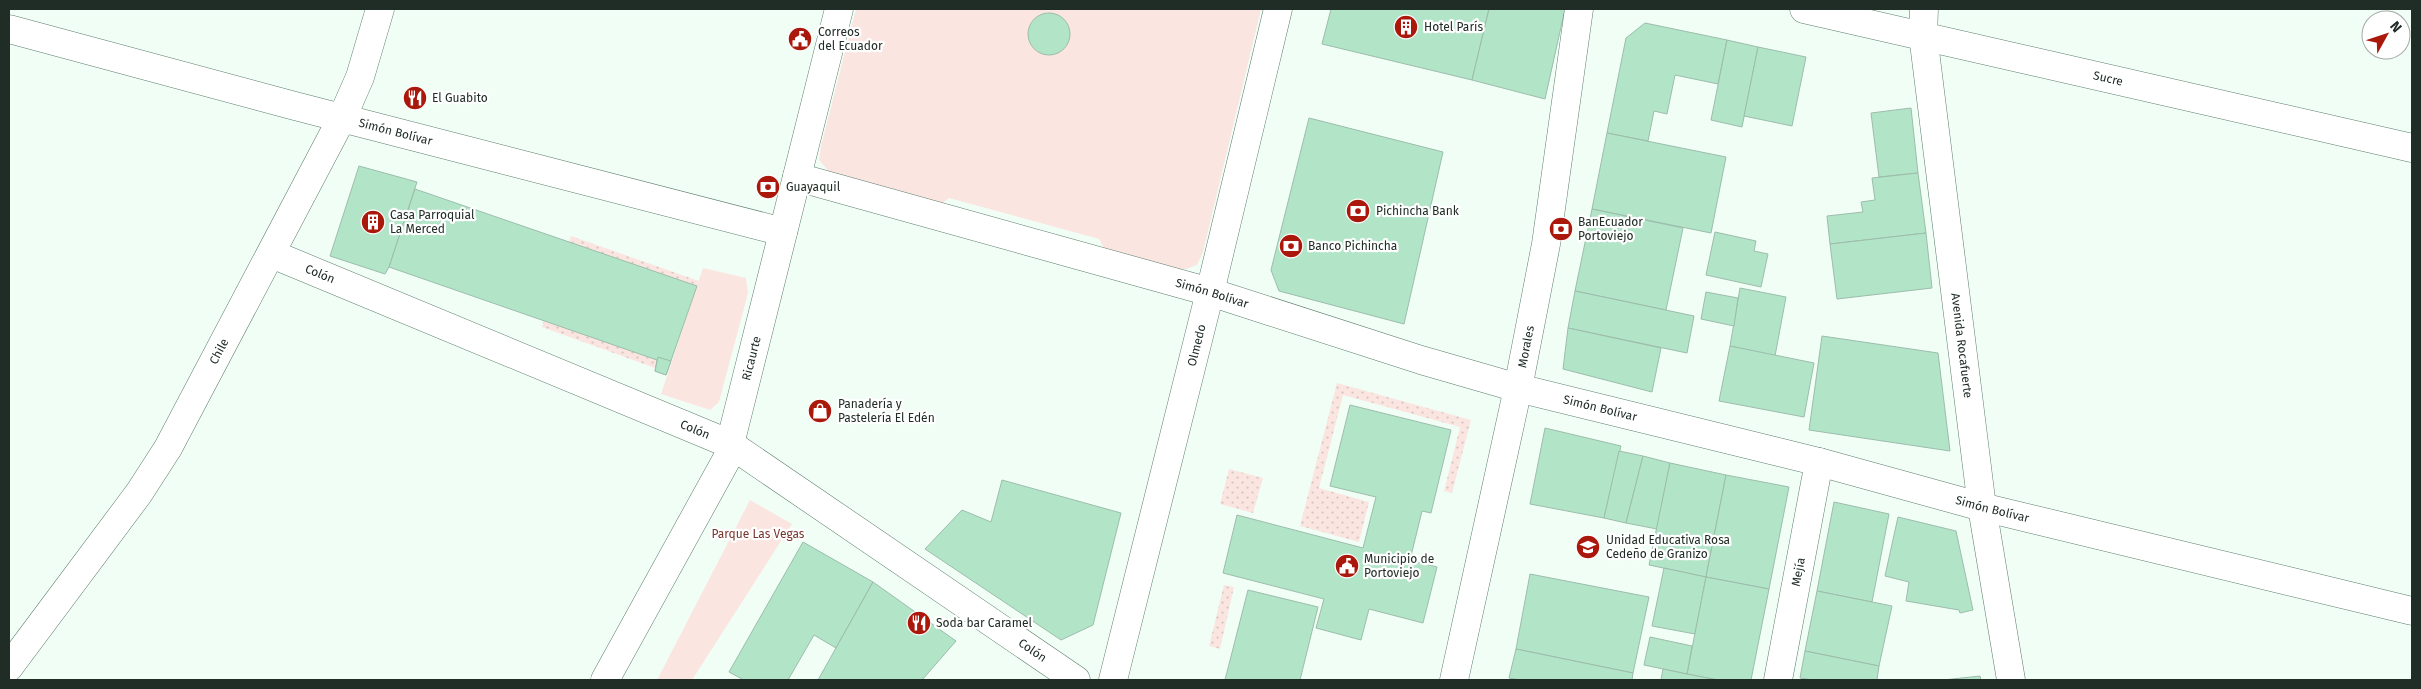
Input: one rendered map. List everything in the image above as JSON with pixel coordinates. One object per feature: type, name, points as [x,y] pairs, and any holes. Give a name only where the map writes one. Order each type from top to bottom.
[{"type":"street","name":"Chile","points":[[9,667],[154,472],[272,254],[342,118],[360,77],[380,9]]},
{"type":"street","name":"Ricaurte","points":[[605,680],[732,445],[839,9]]},
{"type":"street","name":"Olmedo","points":[[1113,680],[1210,292],[1278,9]]},
{"type":"street","name":"Morales","points":[[1454,680],[1518,388],[1546,244],[1579,9]]},
{"type":"street","name":"Sucre","points":[[1804,9],[1923,22],[2412,148]]},
{"type":"street","name":"Avenida Rocafuerte","points":[[1923,22],[1982,507],[2011,680]]},
{"type":"street","name":"Simón Bolívar","points":[[9,29],[342,118],[783,232]]},
{"type":"street","name":"Simón Bolívar","points":[[797,177],[1210,292],[1421,360],[1518,388],[1820,462],[1982,507],[2412,611]]},
{"type":"street","name":"Colón","points":[[272,254],[732,445],[1058,676]]},
{"type":"street","name":"Mejía","points":[[1778,680],[1820,462]]},
{"type":"green space","points":[[856,9],[1261,9],[1203,252],[1197,265],[1186,269],[1173,269],[1105,250],[1099,239],[949,198],[940,205],[831,174],[819,160],[821,146]]},
{"type":"green space","points":[[571,236],[699,281],[697,286],[569,242]]},
{"type":"green space","points":[[703,268],[746,278],[748,293],[719,402],[710,410],[661,394]]},
{"type":"green space","points":[[544,320],[657,360],[655,368],[542,327]]},
{"type":"green space","points":[[1337,383],[1471,420],[1452,493],[1444,491],[1460,427],[1343,395],[1319,488],[1369,502],[1359,542],[1300,526]]},
{"type":"green space","points":[[1229,469],[1263,478],[1253,513],[1220,504]]},
{"type":"green space","name":"Parque Las Vegas","points":[[750,500],[792,524],[692,680],[657,680]]},
{"type":"green space","points":[[1224,585],[1234,587],[1220,649],[1209,646]]},
{"type":"building","name":"Hotel París","points":[[1331,9],[1489,9],[1472,80],[1322,44]]},
{"type":"building","points":[[1489,9],[1565,9],[1545,99],[1472,80]]},
{"type":"building","points":[[1049,13],[1064,19],[1070,34],[1064,49],[1049,55],[1034,49],[1028,34],[1034,19]]},
{"type":"building","points":[[1645,23],[1727,40],[1718,84],[1675,75],[1667,114],[1654,111],[1648,141],[1607,133],[1626,38]]},
{"type":"building","points":[[1727,40],[1758,47],[1742,127],[1711,120]]},
{"type":"building","points":[[1758,47],[1806,57],[1792,126],[1744,116]]},
{"type":"building","points":[[1911,108],[1918,173],[1879,177],[1871,113]]},
{"type":"building","name":"Pichincha Bank","points":[[1309,118],[1443,152],[1404,324],[1279,291],[1271,270]]},
{"type":"building","points":[[1607,133],[1726,157],[1711,233],[1592,209]]},
{"type":"building","name":"Casa Parroquial La Merced","points":[[359,166],[417,182],[385,274],[330,256]]},
{"type":"building","points":[[1918,173],[1926,233],[1830,244],[1827,216],[1863,212],[1861,202],[1875,200],[1872,178]]},
{"type":"building","points":[[415,189],[697,286],[666,375],[655,371],[657,360],[389,267]]},
{"type":"building","points":[[1592,209],[1683,228],[1666,310],[1575,291]]},
{"type":"building","points":[[1715,232],[1756,241],[1754,251],[1768,254],[1761,287],[1706,275]]},
{"type":"building","points":[[1926,233],[1932,288],[1837,299],[1830,244]]},
{"type":"building","points":[[1740,288],[1786,297],[1775,356],[1730,346]]},
{"type":"building","points":[[1575,291],[1694,316],[1687,353],[1568,328]]},
{"type":"building","points":[[1706,292],[1738,298],[1734,326],[1701,319]]},
{"type":"building","points":[[1568,328],[1661,348],[1652,392],[1563,369]]},
{"type":"building","points":[[1822,336],[1938,353],[1950,451],[1809,430]]},
{"type":"building","points":[[1730,346],[1814,363],[1804,417],[1719,401]]},
{"type":"building","points":[[658,357],[671,361],[666,375],[655,371]]},
{"type":"building","points":[[1350,405],[1451,430],[1431,513],[1422,511],[1410,560],[1437,567],[1423,623],[1369,609],[1361,640],[1316,628],[1324,599],[1223,573],[1237,515],[1363,548],[1376,497],[1330,486]]},
{"type":"building","points":[[1545,428],[1621,446],[1604,518],[1530,504]]},
{"type":"building","points":[[1619,451],[1643,456],[1626,523],[1604,518]]},
{"type":"building","points":[[1643,456],[1670,463],[1657,529],[1626,523]]},
{"type":"building","points":[[1670,463],[1726,475],[1706,577],[1649,565]]},
{"type":"building","points":[[1726,475],[1789,487],[1769,589],[1706,577]]},
{"type":"building","points":[[1002,480],[1121,513],[1093,625],[1061,640],[925,549],[962,510],[991,522]]},
{"type":"building","points":[[1834,502],[1889,514],[1872,602],[1817,591]]},
{"type":"building","points":[[1898,517],[1956,531],[1973,610],[1960,613],[1959,610],[1906,601],[1909,582],[1885,576]]},
{"type":"building","points":[[803,542],[873,582],[836,648],[814,635],[788,680],[744,680],[729,672]]},
{"type":"building","points":[[1664,568],[1706,577],[1695,634],[1652,626]]},
{"type":"building","points":[[1530,574],[1649,597],[1633,673],[1516,649]]},
{"type":"building","points":[[1706,577],[1769,589],[1751,680],[1718,680],[1687,674]]},
{"type":"building","points":[[873,582],[956,641],[922,680],[818,680]]},
{"type":"building","points":[[1248,590],[1318,607],[1300,680],[1225,680]]},
{"type":"building","points":[[1817,591],[1892,606],[1879,666],[1805,651]]},
{"type":"building","points":[[1650,637],[1692,646],[1687,674],[1644,665]]},
{"type":"building","points":[[1516,649],[1633,673],[1632,680],[1520,680],[1509,678]]},
{"type":"building","points":[[1805,651],[1879,666],[1877,680],[1813,680],[1800,678]]},
{"type":"building","points":[[1663,669],[1687,674],[1718,680],[1661,680]]},
{"type":"building","points":[[1980,676],[1981,680],[1943,680]]},
{"type":"place","name":"Hotel París","points":[[1406,27]]},
{"type":"place","name":"Correos del Ecuador","points":[[800,39]]},
{"type":"place","name":"El Guabito","points":[[415,98]]},
{"type":"place","name":"Guayaquil","points":[[768,187]]},
{"type":"place","name":"Pichincha Bank","points":[[1358,211]]},
{"type":"place","name":"Casa Parroquial La Merced","points":[[373,222]]},
{"type":"place","name":"BanEcuador Portoviejo","points":[[1561,229]]},
{"type":"place","name":"Banco Pichincha","points":[[1291,246]]},
{"type":"place","name":"Panadería y Pastelería El Edén","points":[[820,411]]},
{"type":"place","name":"Unidad Educativa Rosa Cedeño de Granizo","points":[[1588,547]]},
{"type":"place","name":"Municipio de Portoviejo","points":[[1347,566]]},
{"type":"place","name":"Soda bar Caramel","points":[[919,623]]}]
